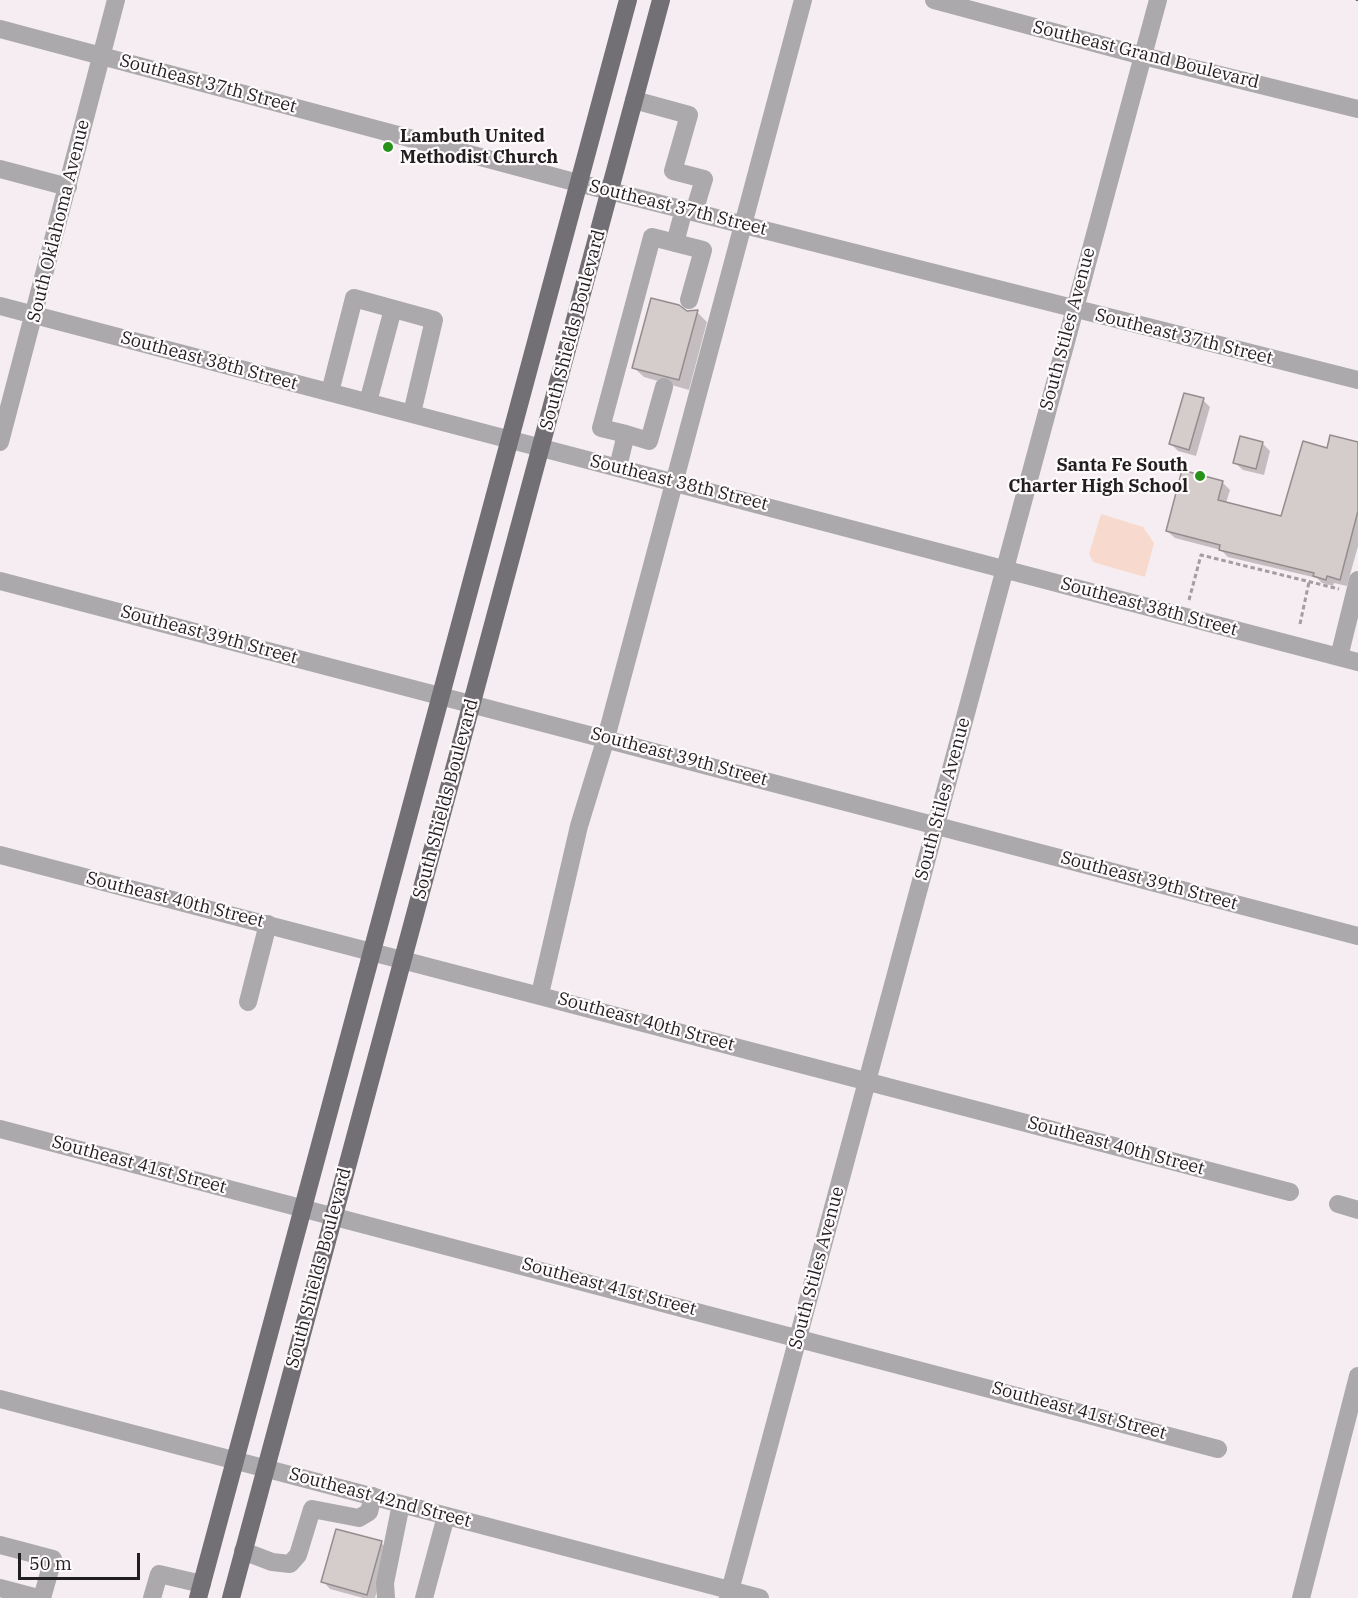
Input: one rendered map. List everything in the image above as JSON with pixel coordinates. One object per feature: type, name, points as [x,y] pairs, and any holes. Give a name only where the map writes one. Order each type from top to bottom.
[{"type":"main road","name":"South Shields Boulevard","points":[[200,1591],[628,0]]},
{"type":"main road","name":"South Shields Boulevard","points":[[231,1598],[661,0]]},
{"type":"street","name":"South Oklahoma Avenue","points":[[0,442],[35,316],[116,0]]},
{"type":"street","points":[[540,994],[579,825],[606,738],[803,0]]},
{"type":"street","name":"Southeast Grand Boulevard","points":[[934,0],[1143,56],[1358,108]]},
{"type":"street","name":"South Stiles Avenue","points":[[729,1594],[1158,0]]},
{"type":"street","name":"Southeast 37th Street","points":[[0,29],[578,183],[1358,380]]},
{"type":"street","points":[[634,100],[688,115],[674,171],[704,179],[675,243]]},
{"type":"street","points":[[0,169],[68,187]]},
{"type":"street","points":[[664,387],[650,441],[601,428],[652,237],[704,250],[689,300]]},
{"type":"street","points":[[330,392],[354,298],[434,320],[412,414]]},
{"type":"street","name":"Southeast 38th Street","points":[[0,306],[1006,568],[1358,663]]},
{"type":"street","points":[[368,402],[393,309]]},
{"type":"street","points":[[618,467],[626,434]]},
{"type":"street","name":"Southeast 39th Street","points":[[0,581],[1358,936]]},
{"type":"street","points":[[1339,657],[1352,585]]},
{"type":"street","name":"Southeast 40th Street","points":[[0,855],[403,958],[1290,1192]]},
{"type":"street","points":[[248,1002],[268,924]]},
{"type":"street","name":"Southeast 41st Street","points":[[0,1129],[798,1336],[1218,1449]]},
{"type":"street","points":[[1338,1204],[1358,1210]]},
{"type":"street","points":[[1301,1598],[1358,1376]]},
{"type":"street","name":"Southeast 42nd Street","points":[[0,1399],[373,1496],[729,1594],[760,1598]]},
{"type":"street","points":[[243,1551],[272,1562],[290,1564],[298,1555],[312,1509],[359,1518],[369,1512],[373,1496]]},
{"type":"street","points":[[386,1598],[385,1583],[401,1504]]},
{"type":"street","points":[[424,1598],[446,1516]]},
{"type":"street","points":[[0,1545],[53,1558],[40,1598],[0,1588]]},
{"type":"street","points":[[152,1598],[159,1574],[200,1591]]},
{"type":"path","points":[[1188,604],[1202,555],[1310,582],[1352,585]]},
{"type":"path","points":[[1300,624],[1310,582]]},
{"type":"shaded area","points":[[1101,514],[1143,527],[1154,543],[1145,577],[1093,562],[1089,554]]},
{"type":"building","points":[[651,298],[679,305],[687,311],[698,310],[679,380],[632,368]]},
{"type":"building","points":[[1184,393],[1204,398],[1189,450],[1169,444]]},
{"type":"building","name":"Santa Fe South Charter High School","points":[[1330,435],[1358,442],[1358,511],[1340,580],[1327,576],[1326,580],[1313,576],[1314,573],[1219,550],[1220,545],[1166,531],[1182,470],[1223,481],[1218,500],[1281,516],[1303,441],[1327,448]]},
{"type":"building","points":[[1240,436],[1263,442],[1256,469],[1233,463]]},
{"type":"building","points":[[336,1529],[382,1541],[367,1595],[321,1582]]},
{"type":"place","name":"Lambuth United Methodist Church","points":[[388,147]]},
{"type":"place","name":"Santa Fe South Charter High School","points":[[1200,476]]}]
